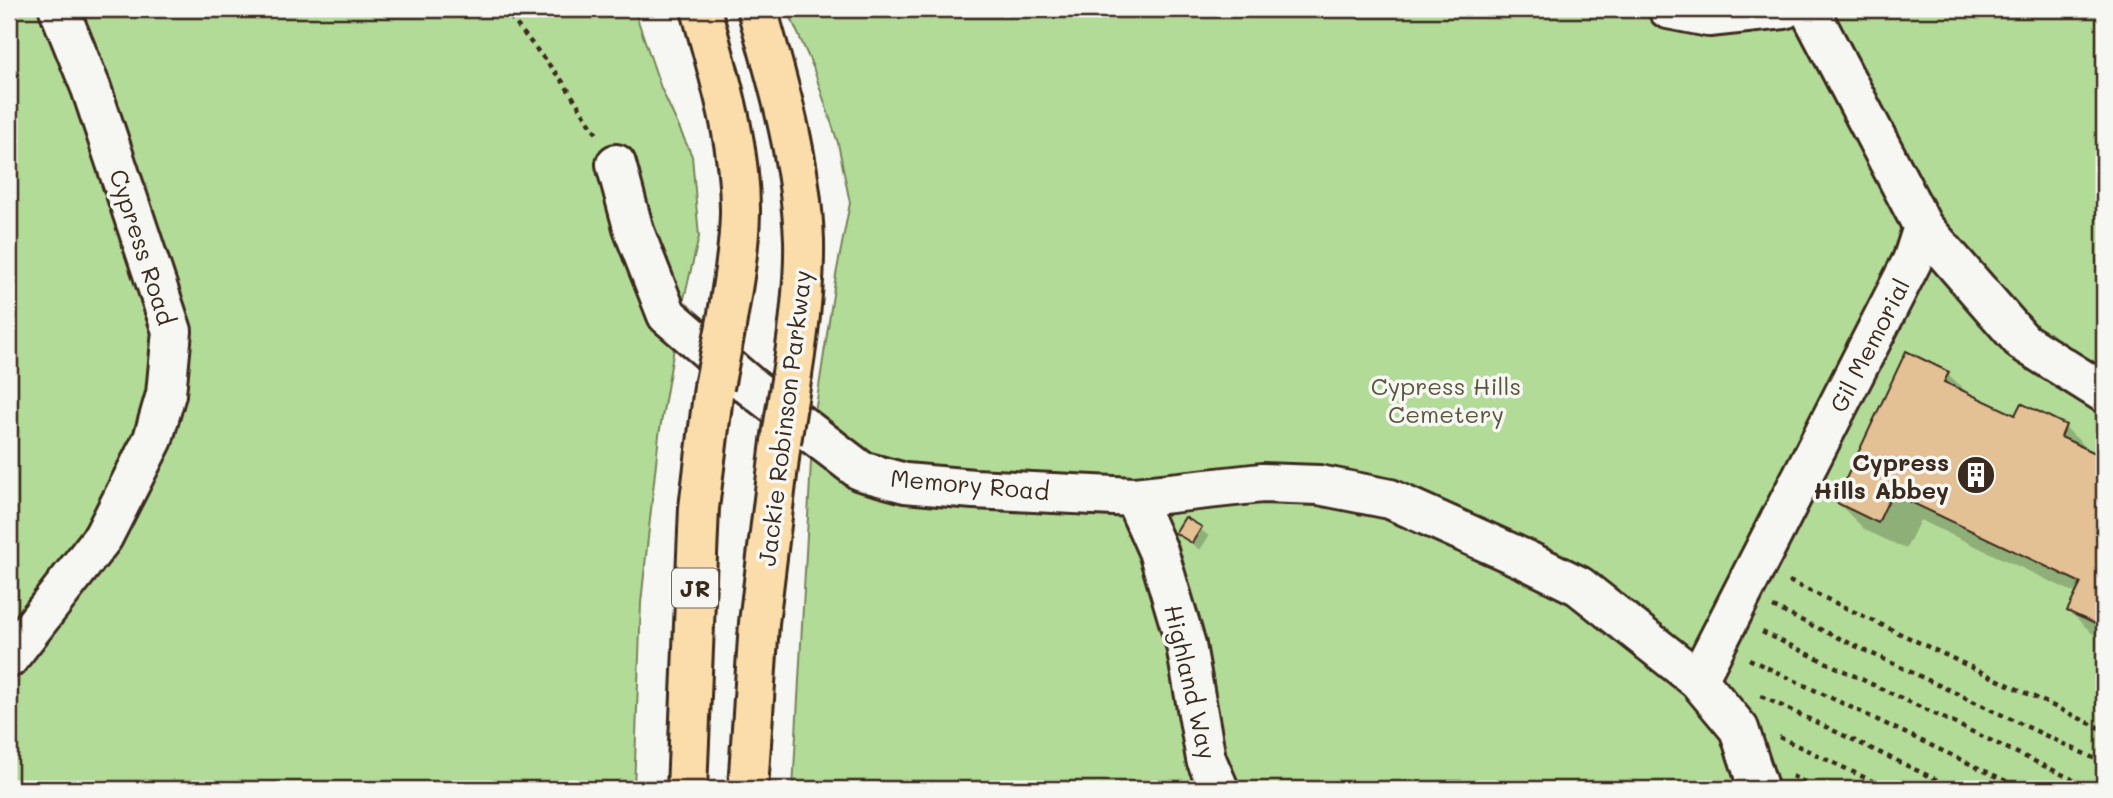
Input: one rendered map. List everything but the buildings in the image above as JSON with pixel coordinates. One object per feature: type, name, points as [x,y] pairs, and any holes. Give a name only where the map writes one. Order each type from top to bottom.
[{"type":"highway","name":"JR","points":[[687,789],[699,508],[732,386],[726,326],[740,214],[738,183],[723,88],[701,9]]},
{"type":"highway","name":"Jackie Robinson Parkway","points":[[748,789],[759,623],[803,285],[803,229],[793,148],[783,101],[757,9]]},
{"type":"lane","name":"Cypress Road","points":[[9,658],[103,537],[153,439],[166,394],[172,331],[91,88],[59,9]]},
{"type":"lane","points":[[1668,9],[1709,17],[1784,9]]},
{"type":"lane","points":[[1809,9],[1923,227],[2023,342],[2104,393]]},
{"type":"lane","name":"Memory Road","points":[[616,164],[634,231],[667,315],[732,386],[862,471],[905,483],[1134,497],[1262,483],[1319,485],[1390,499],[1579,586],[1698,680],[1739,729],[1757,784],[1756,789]]},
{"type":"lane","name":"Gil Memorial","points":[[1698,680],[1912,261],[1923,227]]},
{"type":"lane","name":"Highland Way","points":[[1134,497],[1158,551],[1186,645],[1206,759],[1219,789]]},
{"type":"path","points":[[504,9],[563,82],[616,164]]},
{"type":"path","points":[[1736,604],[2104,730]]},
{"type":"path","points":[[1736,604],[2104,763]]},
{"type":"path","points":[[1736,604],[2024,789]]},
{"type":"path","points":[[1736,604],[2093,789]]},
{"type":"path","points":[[1754,692],[1956,789]]},
{"type":"path","points":[[1775,735],[1889,789]]},
{"type":"green space","points":[[9,9],[634,9],[661,88],[692,156],[699,237],[679,319],[659,435],[641,603],[634,789],[9,789]]},
{"type":"green space","name":"Cypress Hills Cemetery","points":[[787,9],[2104,9],[2104,789],[793,789],[813,426],[850,203],[838,143],[813,67]]},
{"type":"place","name":"Cypress Hills Abbey","points":[[1976,475]]}]
